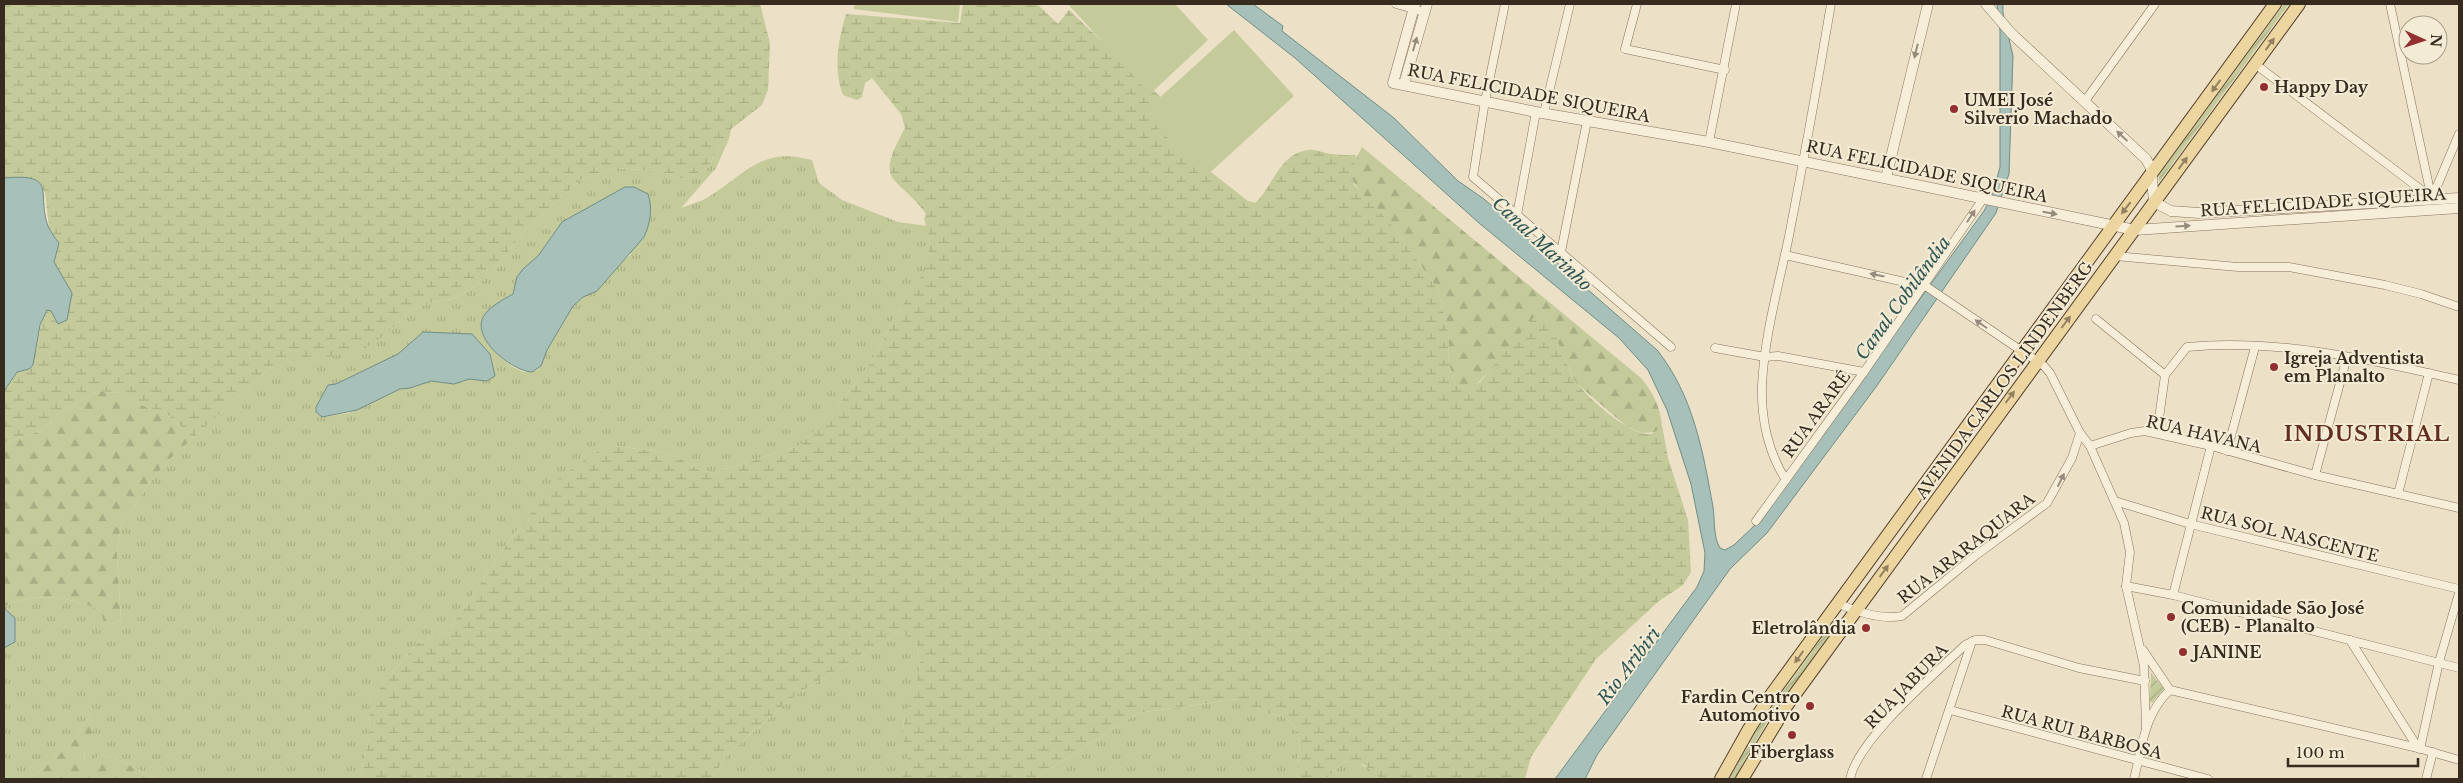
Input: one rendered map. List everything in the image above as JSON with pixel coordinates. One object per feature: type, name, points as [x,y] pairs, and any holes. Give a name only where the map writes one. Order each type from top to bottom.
[{"type":"main road","name":"AVENIDA CARLOS LINDENBERG","points":[[1720,779],[1760,711],[1837,603],[2276,4]]},
{"type":"main road","name":"AVENIDA CARLOS LINDENBERG","points":[[1742,779],[1779,716],[2299,4]]},
{"type":"main road","points":[[2139,192],[2154,202]]},
{"type":"street","points":[[1396,4],[1426,8],[1399,84]]},
{"type":"street","points":[[1506,4],[1485,101],[1473,176],[1517,216],[1671,347]]},
{"type":"street","points":[[1517,216],[1540,112],[1570,4]]},
{"type":"street","points":[[1637,4],[1626,49],[1725,70]]},
{"type":"street","points":[[1710,142],[1736,4]]},
{"type":"street","points":[[1786,480],[1775,463],[1766,429],[1762,403],[1765,357],[1804,161],[1831,4]]},
{"type":"street","points":[[1886,178],[1928,4]]},
{"type":"street","points":[[2084,101],[2155,4]]},
{"type":"street","points":[[2390,4],[2432,204]]},
{"type":"street","points":[[1399,84],[1414,6]]},
{"type":"street","points":[[1988,7],[2009,30],[2146,159],[2152,173],[2154,202]]},
{"type":"street","points":[[2255,64],[2432,204]]},
{"type":"street","name":"RUA FELICIDADE SIQUEIRA","points":[[1399,84],[1587,121],[1710,142],[2134,230],[2432,204],[2459,198]]},
{"type":"street","points":[[1561,252],[1587,121]]},
{"type":"street","points":[[2432,204],[2459,134]]},
{"type":"street","name":"RUA ARARÉ","points":[[1756,521],[1926,286],[1984,200]]},
{"type":"street","name":"RUA FELICIDADE SIQUEIRA","points":[[2154,202],[2171,211],[2192,213],[2432,204],[2459,208]]},
{"type":"street","points":[[1785,256],[1926,286],[2037,361],[2050,373],[2080,433],[2090,446],[2124,523],[2130,552],[2126,586],[2150,707],[2134,779]]},
{"type":"street","points":[[2115,256],[2238,267],[2288,268],[2385,285],[2421,294],[2459,308]]},
{"type":"street","points":[[2096,319],[2166,375]]},
{"type":"street","points":[[2157,433],[2166,375],[2187,347],[2255,347],[2307,350],[2459,380]]},
{"type":"street","points":[[2227,451],[2255,347]]},
{"type":"street","points":[[1715,348],[1765,357],[1778,356],[1864,372]]},
{"type":"street","points":[[2315,475],[2347,357]]},
{"type":"street","points":[[2398,494],[2429,373]]},
{"type":"street","name":"RUA HAVANA","points":[[2090,446],[2131,433],[2145,431],[2157,433],[2315,475],[2459,508]]},
{"type":"street","name":"RUA ARARAQUARA","points":[[1837,603],[1855,611],[1890,618],[1902,616],[1975,556],[2047,503],[2072,458],[2080,433]]},
{"type":"street","points":[[2173,595],[2211,446]]},
{"type":"street","name":"RUA SOL NASCENTE","points":[[2115,501],[2190,524],[2459,594]]},
{"type":"street","points":[[2126,586],[2173,595],[2459,668]]},
{"type":"street","points":[[2419,748],[2439,662],[2459,594]]},
{"type":"street","points":[[2137,639],[2170,690],[2419,748],[2459,760]]},
{"type":"street","points":[[1926,779],[1972,641],[1984,640],[2079,668],[2145,681]]},
{"type":"street","points":[[2350,640],[2419,748]]},
{"type":"street","name":"RUA JABURA","points":[[1850,779],[1856,763],[1891,717],[1965,645],[1972,641]]},
{"type":"street","points":[[2144,670],[2149,667],[2156,670]]},
{"type":"street","points":[[2150,707],[2170,690]]},
{"type":"street","name":"RUA RUI BARBOSA","points":[[1950,710],[2208,779]]},
{"type":"street","points":[[2426,779],[2433,752]]},
{"type":"green space","points":[[4,4],[760,4],[770,43],[768,90],[762,105],[731,129],[729,139],[720,147],[707,168],[685,180],[659,171],[615,168],[582,179],[524,231],[491,275],[463,294],[452,299],[431,302],[412,310],[385,335],[365,348],[333,356],[297,360],[272,366],[193,438],[164,411],[148,408],[120,393],[98,391],[60,413],[43,430],[4,443],[4,391],[17,372],[24,370],[36,350],[43,314],[47,309],[51,310],[58,324],[72,293],[54,262],[59,243],[49,227],[45,192],[18,178],[4,178]]},
{"type":"green space","points":[[855,4],[960,4],[958,22],[854,9]]},
{"type":"green space","points":[[963,4],[1037,4],[1058,24],[1069,10],[1163,99],[1207,169],[1248,201],[1255,203],[1284,163],[1299,152],[1312,150],[1329,154],[1356,155],[1352,179],[1355,186],[1393,226],[1438,290],[1448,330],[1449,364],[1455,385],[1470,389],[1480,382],[1534,317],[1542,320],[1554,334],[1576,382],[1599,406],[1621,423],[1642,433],[1650,434],[1662,425],[1668,458],[1688,520],[1691,572],[1683,585],[1659,601],[1596,659],[1531,757],[1525,779],[1382,779],[1364,765],[1345,761],[1326,779],[1297,779],[1300,742],[1294,725],[1283,716],[1249,711],[1237,699],[1138,713],[1034,779],[900,779],[909,764],[903,729],[908,706],[918,678],[919,656],[916,642],[900,632],[797,694],[728,754],[711,779],[360,779],[369,738],[370,701],[416,644],[441,634],[452,625],[517,530],[562,475],[602,449],[616,446],[661,452],[678,457],[695,468],[713,473],[799,446],[837,407],[871,362],[896,316],[926,269],[930,239],[924,219],[926,214],[892,177],[890,170],[895,147],[905,128],[901,114],[872,78],[865,83],[862,97],[857,100],[843,95],[837,65],[846,14],[960,23]]},
{"type":"green space","points":[[1068,4],[1175,4],[1208,40],[1150,94]]},
{"type":"green space","points":[[2284,4],[2289,4],[2159,182],[2159,175]]},
{"type":"green space","points":[[1234,30],[1294,96],[1204,178],[1144,112]]},
{"type":"green space","points":[[729,139],[716,168],[681,208],[703,200],[742,173],[765,160],[794,156],[812,160],[819,183],[842,200],[898,222],[927,226],[930,239],[927,269],[896,316],[871,362],[837,407],[799,446],[713,473],[695,468],[678,457],[661,452],[616,446],[540,504],[517,530],[452,625],[441,634],[416,644],[370,701],[369,738],[360,779],[158,779],[118,760],[101,755],[92,761],[85,762],[84,750],[96,720],[92,712],[71,744],[31,779],[4,779],[4,648],[13,639],[15,628],[15,618],[4,609],[5,606],[41,597],[64,599],[100,610],[105,622],[112,624],[121,621],[117,553],[121,524],[129,515],[150,481],[172,457],[272,366],[385,335],[412,310],[431,302],[452,299],[463,294],[491,275],[524,231],[582,179],[615,168],[659,171],[685,180],[707,168],[720,147]],"holes":[[[581,212],[631,254],[617,267],[597,291],[583,297],[573,306],[547,350],[541,366],[537,370],[524,372],[513,367],[500,357],[487,342],[502,300],[513,294],[517,277],[538,256],[562,222]],[[423,332],[472,334],[487,381],[469,379],[454,384],[431,381],[410,388],[400,389],[349,413],[323,417],[316,407],[328,385],[336,384],[398,354]]]},
{"type":"green space","points":[[1362,147],[1641,378],[1652,394],[1660,412],[1662,425],[1656,432],[1642,433],[1626,426],[1575,382],[1557,341],[1545,322],[1503,356],[1475,386],[1470,389],[1455,385],[1449,364],[1448,330],[1438,290],[1393,226],[1359,191],[1352,179],[1354,162]]},
{"type":"green space","points":[[98,391],[120,393],[148,408],[164,411],[193,438],[150,481],[129,515],[121,524],[117,553],[121,621],[112,624],[104,622],[100,610],[64,599],[41,597],[5,606],[4,443],[43,430],[60,413]]},
{"type":"green space","points":[[1834,621],[1838,623],[1773,712],[1734,779],[1729,779],[1762,721]]},
{"type":"green space","points":[[900,632],[916,641],[920,667],[919,680],[906,712],[903,725],[909,764],[900,779],[711,779],[728,754],[797,694]]},
{"type":"green space","points":[[2151,673],[2164,689],[2152,703],[2150,701]]},
{"type":"green space","points":[[1238,699],[1267,714],[1283,716],[1294,725],[1300,742],[1297,779],[1034,779],[1138,713]]},
{"type":"green space","points":[[92,712],[96,715],[96,721],[85,749],[85,761],[92,761],[101,755],[118,760],[158,779],[31,779],[71,744]]},
{"type":"green space","points":[[1345,761],[1365,767],[1382,779],[1326,779]]},
{"type":"water","points":[[1226,4],[1253,4],[1283,26],[1282,31],[1394,118],[1458,181],[1484,199],[1657,350],[1680,386],[1695,424],[1713,507],[1716,539],[1720,548],[1725,550],[1734,545],[1756,524],[1984,211],[1993,193],[2000,167],[2000,31],[1997,4],[2003,4],[2003,13],[2013,56],[2009,174],[1996,213],[1876,387],[1767,533],[1730,569],[1597,755],[1585,779],[1555,779],[1697,587],[1704,571],[1705,553],[1691,484],[1667,410],[1648,370],[1619,338],[1479,223],[1295,58]]},
{"type":"water","points":[[21,177],[39,182],[42,188],[48,226],[59,243],[54,262],[72,293],[67,320],[58,324],[51,311],[47,310],[40,325],[33,365],[29,369],[17,372],[4,391],[4,178]]},
{"type":"water","points":[[625,187],[634,187],[648,194],[650,216],[644,237],[597,291],[583,297],[573,306],[547,350],[541,366],[532,372],[514,366],[487,342],[482,333],[481,323],[485,314],[494,305],[513,294],[517,277],[538,256],[562,222]]},
{"type":"water","points":[[423,332],[472,334],[490,354],[495,376],[487,381],[469,379],[454,384],[431,381],[410,388],[400,389],[357,410],[322,417],[316,412],[316,407],[328,385],[336,384],[398,354]]},
{"type":"water","points":[[4,606],[15,618],[15,642],[4,648]]},
{"type":"place","name":"Happy Day","points":[[2264,87]]},
{"type":"place","name":"UMEI José Silverio Machado","points":[[1954,109]]},
{"type":"place","name":"Igreja Adventista em Planalto","points":[[2274,367]]},
{"type":"place","name":"Comunidade São José (CEB) - Planalto","points":[[2171,617]]},
{"type":"place","name":"Eletrolândia","points":[[1866,628]]},
{"type":"place","name":"JANINE","points":[[2183,652]]},
{"type":"place","name":"Fardin Centro Automotivo","points":[[1810,706]]},
{"type":"place","name":"Fiberglass","points":[[1792,735]]},
{"type":"district","name":"INDUSTRIAL","points":[[2367,434]]},
{"type":"water label","name":"Canal Marinho","points":[[1542,244]]},
{"type":"water label","name":"Canal Cobilândia","points":[[1903,298]]},
{"type":"water label","name":"Rio Aribiri","points":[[1629,666]]}]
